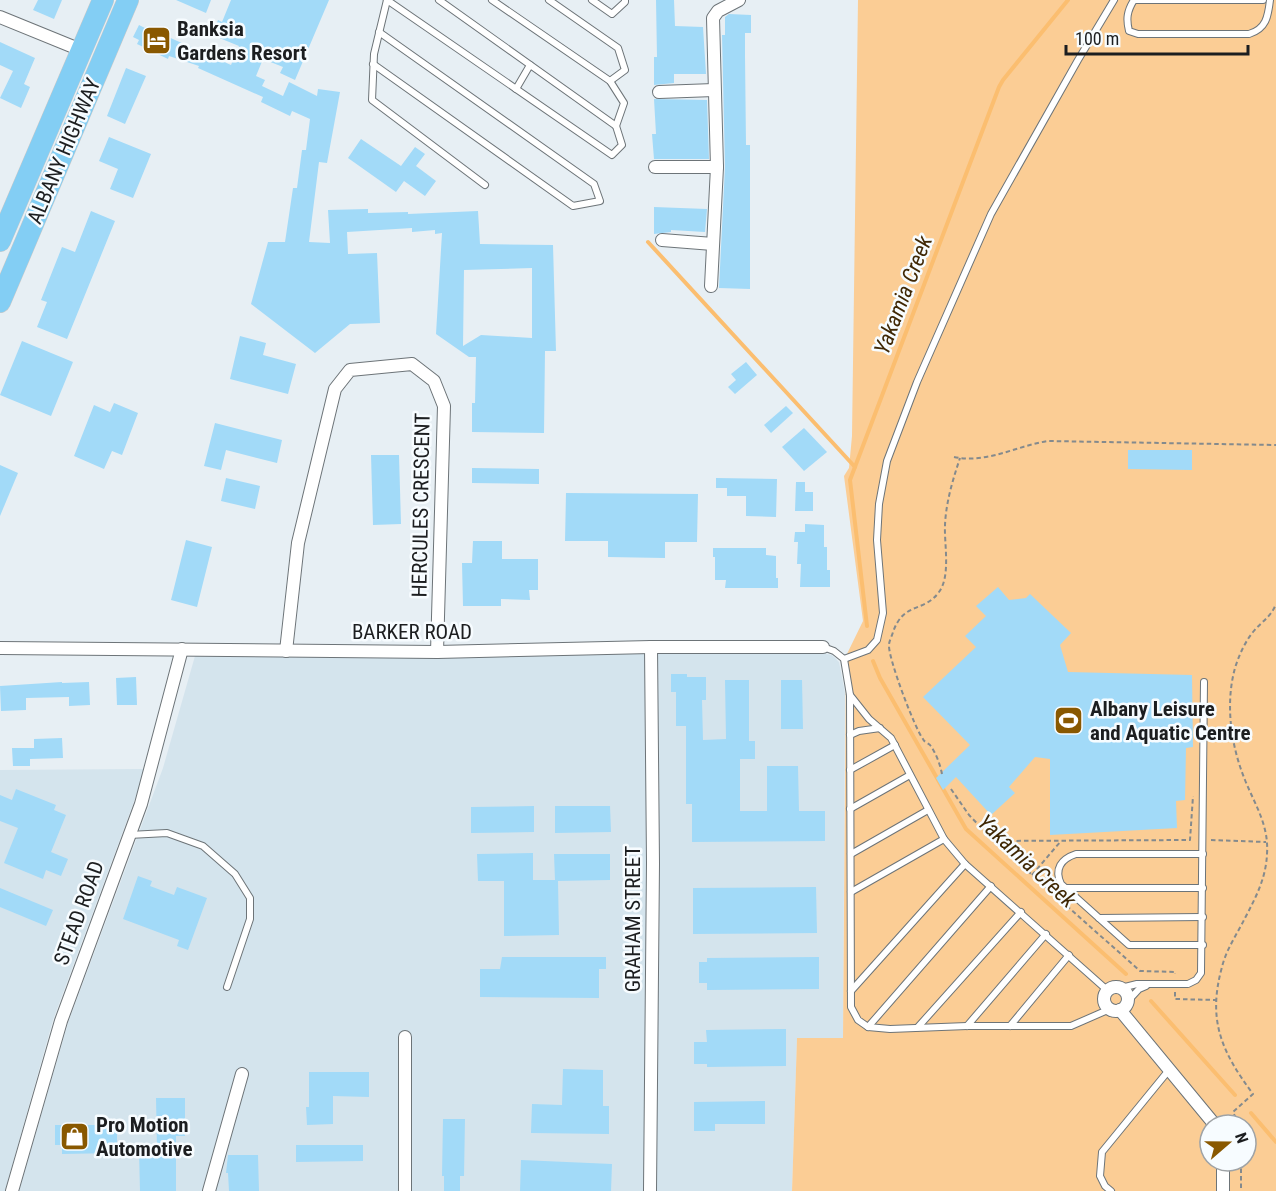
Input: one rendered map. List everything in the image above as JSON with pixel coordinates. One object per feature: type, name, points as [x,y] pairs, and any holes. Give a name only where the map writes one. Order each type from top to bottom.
[{"type":"highway","name":"ALBANY HIGHWAY","points":[[0,242],[103,0]]},
{"type":"highway","name":"ALBANY HIGHWAY","points":[[0,302],[128,0]]},
{"type":"street","points":[[711,286],[717,167],[713,18],[718,11],[739,0]]},
{"type":"street","points":[[0,16],[81,50]]},
{"type":"street","points":[[659,92],[714,90]]},
{"type":"street","points":[[655,167],[717,167]]},
{"type":"street","points":[[662,240],[713,244]]},
{"type":"street","name":"HERCULES CRESCENT","points":[[286,651],[298,543],[335,389],[350,370],[412,364],[434,381],[444,406],[437,652]]},
{"type":"street","name":"BARKER ROAD","points":[[0,648],[437,652],[651,647],[823,647]]},
{"type":"street","name":"GRAHAM STREET","points":[[650,1191],[653,863],[651,647]]},
{"type":"street","name":"STEAD ROAD","points":[[12,1191],[61,1021],[141,804],[182,649]]},
{"type":"street","points":[[1119,1007],[1126,994],[1121,988],[1114,987],[1107,990],[1104,1000],[1119,1007],[1205,1113]]},
{"type":"street","points":[[405,1037],[405,1191]]},
{"type":"street","points":[[209,1191],[243,1074]]},
{"type":"street","points":[[1223,1173],[1223,1191]]},
{"type":"lane","points":[[484,184],[372,100],[373,64],[387,0],[612,155],[622,145],[616,126],[624,103],[610,81],[492,0]]},
{"type":"lane","points":[[439,0],[616,126]]},
{"type":"lane","points":[[549,0],[618,48],[626,70],[610,81]]},
{"type":"lane","points":[[592,0],[612,14],[625,0]]},
{"type":"lane","points":[[844,659],[868,650],[877,640],[883,613],[876,540],[879,504],[887,461],[917,382],[992,214],[1093,33],[1114,0]]},
{"type":"lane","points":[[1263,0],[1134,0],[1129,8],[1126,21],[1129,32],[1138,34],[1249,34],[1258,31],[1264,25],[1270,0]]},
{"type":"lane","points":[[373,64],[573,206],[600,201],[594,183],[379,33]]},
{"type":"lane","points":[[516,89],[530,65]]},
{"type":"lane","points":[[823,647],[834,651],[844,659],[850,694],[851,1007],[858,1020],[868,1027],[1071,1026],[1119,1007],[1139,989],[1147,986]]},
{"type":"lane","points":[[1121,988],[1137,984],[1147,986],[1188,984],[1196,980],[1201,973],[1204,682]]},
{"type":"lane","points":[[850,694],[869,719],[891,738],[944,839],[965,864],[1107,990]]},
{"type":"lane","points":[[850,735],[859,731],[880,728]]},
{"type":"lane","points":[[850,770],[895,745]]},
{"type":"lane","points":[[850,810],[910,774]]},
{"type":"lane","points":[[851,854],[928,810]]},
{"type":"lane","points":[[129,835],[167,833],[203,846],[235,874],[250,898],[250,919],[227,987]]},
{"type":"lane","points":[[851,892],[944,839]]},
{"type":"lane","points":[[1203,854],[1076,854],[1067,857],[1059,864],[1058,878],[1065,888],[1129,945],[1203,945]]},
{"type":"lane","points":[[851,991],[965,864]]},
{"type":"lane","points":[[868,1027],[991,886]]},
{"type":"lane","points":[[1065,888],[1203,888]]},
{"type":"lane","points":[[918,1027],[1021,912]]},
{"type":"lane","points":[[1100,918],[1203,917]]},
{"type":"lane","points":[[967,1026],[1046,934]]},
{"type":"lane","points":[[1010,1026],[1069,955]]},
{"type":"lane","points":[[1111,1191],[1105,1186],[1100,1176],[1102,1152],[1169,1070]]},
{"type":"path","points":[[954,457],[970,460],[988,457],[1032,443],[1048,441],[1276,445]]},
{"type":"path","points":[[942,774],[939,763],[929,744],[923,739],[909,708],[888,644],[897,620],[906,611],[926,603],[940,592],[946,569],[945,525],[953,478],[960,458]]},
{"type":"path","points":[[1233,1113],[1253,1094],[1232,1065],[1221,1040],[1216,1010],[1222,966],[1264,879],[1267,842],[1263,820],[1245,782],[1235,753],[1230,720],[1235,668],[1243,647],[1255,630],[1269,617],[1276,604]]},
{"type":"path","points":[[1190,840],[1193,793]]},
{"type":"path","points":[[1031,876],[1061,840]]},
{"type":"path","points":[[994,841],[1267,842]]},
{"type":"path","points":[[1241,1173],[1241,1191]]},
{"type":"shaded area","points":[[858,0],[1276,0],[1276,1191],[792,1191],[797,1038],[843,1038],[846,656],[863,621],[844,476],[849,468],[852,436]]},
{"type":"shaded area","points":[[823,653],[832,655],[839,662],[845,693],[843,1038],[797,1039],[792,1191],[19,1191],[68,1023],[163,768],[195,656]]},
{"type":"shaded area","points":[[146,769],[53,1020],[5,1191],[0,1191],[0,770]]},
{"type":"building","points":[[38,0],[62,0],[54,19],[33,10]]},
{"type":"building","points":[[176,0],[211,0],[206,13]]},
{"type":"building","points":[[231,0],[329,0],[295,80],[280,73],[283,67],[263,59],[256,76],[265,80],[262,86],[283,96],[289,82],[317,96],[318,89],[340,92],[327,163],[319,162],[309,242],[330,243],[328,210],[368,209],[368,213],[408,212],[408,214],[478,211],[480,244],[553,245],[556,351],[545,351],[544,433],[472,432],[476,357],[469,357],[436,334],[442,233],[435,234],[435,230],[412,232],[412,228],[347,232],[348,254],[377,253],[380,323],[350,324],[315,353],[251,304],[268,242],[285,242],[293,188],[297,188],[302,150],[306,150],[310,119],[292,111],[290,116],[261,102],[263,97],[198,68],[199,66],[169,56],[168,59],[137,44],[139,40],[133,37],[139,25],[146,27],[231,65],[239,46],[212,35],[218,20],[222,22]],"holes":[[[532,268],[532,338],[481,335],[463,346],[464,270]]]},
{"type":"building","points":[[656,0],[674,0],[675,26],[703,27],[706,74],[674,74],[674,83],[654,85],[654,57],[657,57]]},
{"type":"building","points":[[729,14],[751,15],[751,33],[745,33],[746,145],[750,145],[750,289],[719,288],[725,167],[722,35],[725,35],[725,17]]},
{"type":"building","points":[[0,42],[35,58],[24,84],[30,87],[21,108],[0,98],[13,71],[0,65]]},
{"type":"building","points":[[126,68],[146,76],[125,124],[107,116]]},
{"type":"building","points":[[654,99],[707,100],[709,159],[654,159],[652,134],[656,134]]},
{"type":"building","points":[[109,137],[151,154],[133,198],[110,189],[118,169],[99,161]]},
{"type":"building","points":[[361,139],[401,166],[415,147],[425,154],[416,166],[436,181],[425,196],[404,181],[396,192],[348,158]]},
{"type":"building","points":[[654,207],[707,209],[705,232],[671,230],[671,232],[654,234]]},
{"type":"building","points":[[91,211],[115,221],[67,339],[37,327],[47,302],[41,300],[62,247],[75,252]]},
{"type":"building","points":[[240,336],[266,343],[263,355],[296,364],[288,394],[230,379]]},
{"type":"building","points":[[22,341],[73,362],[51,416],[0,395]]},
{"type":"building","points":[[746,362],[757,375],[735,394],[728,387],[736,380],[731,374]]},
{"type":"building","points":[[114,403],[138,413],[122,455],[112,451],[104,469],[74,456],[94,405],[110,412]]},
{"type":"building","points":[[786,406],[793,413],[771,433],[764,425]]},
{"type":"building","points":[[215,423],[282,440],[277,463],[226,450],[221,470],[204,466]]},
{"type":"building","points":[[804,428],[827,452],[804,471],[782,447]]},
{"type":"building","points":[[1128,450],[1192,450],[1192,470],[1128,469]]},
{"type":"building","points":[[371,455],[399,455],[401,524],[373,525]]},
{"type":"building","points":[[0,465],[18,473],[0,516]]},
{"type":"building","points":[[472,468],[539,469],[539,484],[472,483]]},
{"type":"building","points":[[226,478],[260,486],[255,509],[221,501]]},
{"type":"building","points":[[716,478],[777,479],[776,517],[746,516],[746,496],[727,496],[727,488],[716,488]]},
{"type":"building","points":[[796,482],[805,482],[805,492],[813,492],[813,511],[795,511]]},
{"type":"building","points":[[566,493],[698,494],[697,542],[665,542],[665,558],[608,557],[608,541],[565,541]]},
{"type":"building","points":[[805,524],[824,525],[824,547],[827,547],[830,587],[800,587],[801,564],[797,564],[798,542],[794,542],[795,532],[805,532]]},
{"type":"building","points":[[186,540],[212,547],[197,607],[171,600]]},
{"type":"building","points":[[473,541],[502,541],[502,559],[538,559],[538,590],[529,590],[530,600],[501,599],[501,606],[463,606],[462,563],[472,563]]},
{"type":"building","points":[[713,548],[766,548],[766,555],[776,556],[778,588],[725,588],[726,580],[715,580]]},
{"type":"building","name":"Albany Leisure and Aquatic Centre","points":[[998,587],[1009,600],[1026,598],[1030,594],[1071,633],[1060,645],[1068,672],[1192,675],[1193,747],[1186,748],[1185,800],[1176,801],[1177,828],[1050,835],[1050,759],[1035,757],[1009,787],[1015,793],[991,815],[956,777],[943,790],[936,778],[970,745],[923,697],[976,647],[965,636],[986,616],[976,606]]},
{"type":"building","points":[[671,674],[706,677],[706,700],[702,700],[703,740],[726,739],[725,680],[749,680],[749,741],[755,741],[755,759],[740,759],[740,811],[767,811],[767,766],[798,766],[799,811],[825,811],[825,841],[692,842],[692,804],[686,804],[686,726],[676,726],[676,692],[671,692]]},
{"type":"building","points":[[136,677],[137,705],[117,705],[116,678]]},
{"type":"building","points":[[781,680],[802,680],[803,729],[781,729]]},
{"type":"building","points":[[89,682],[90,705],[69,706],[69,697],[26,698],[26,710],[1,711],[0,686]]},
{"type":"building","points":[[62,738],[63,758],[30,759],[30,766],[13,766],[12,748],[34,748],[34,739]]},
{"type":"building","points":[[16,789],[56,805],[54,810],[66,815],[51,852],[68,859],[61,876],[46,870],[43,879],[4,863],[18,828],[0,821],[0,795],[12,800]]},
{"type":"building","points":[[534,806],[534,832],[471,833],[471,807]]},
{"type":"building","points":[[555,806],[610,806],[611,832],[555,833]]},
{"type":"building","points":[[533,853],[533,880],[555,880],[554,854],[610,854],[610,880],[558,881],[559,935],[504,936],[504,881],[478,881],[477,854]]},
{"type":"building","points":[[138,876],[152,881],[150,886],[174,895],[177,887],[207,898],[188,950],[177,946],[179,940],[123,919]]},
{"type":"building","points":[[816,887],[817,933],[693,934],[693,888]]},
{"type":"building","points":[[0,888],[53,910],[46,926],[0,907]]},
{"type":"building","points":[[502,957],[606,957],[606,969],[599,969],[599,998],[480,997],[480,969],[500,969]]},
{"type":"building","points":[[819,957],[819,989],[707,990],[707,983],[699,983],[699,962],[707,962],[707,958]]},
{"type":"building","points":[[786,1029],[786,1066],[707,1067],[707,1064],[694,1064],[694,1042],[707,1042],[706,1030]]},
{"type":"building","points":[[563,1069],[603,1070],[603,1106],[609,1106],[609,1134],[531,1133],[532,1104],[562,1105]]},
{"type":"building","points":[[309,1072],[369,1072],[369,1097],[333,1096],[333,1124],[307,1125]]},
{"type":"building","points":[[156,1098],[185,1098],[185,1136],[176,1136],[176,1191],[140,1191],[139,1150],[157,1150]]},
{"type":"building","points":[[765,1101],[765,1124],[715,1124],[715,1131],[694,1131],[694,1102]]},
{"type":"building","points":[[443,1119],[465,1119],[464,1176],[460,1176],[460,1191],[444,1191]]},
{"type":"building","points":[[55,1125],[117,1125],[117,1153],[62,1154],[62,1145],[55,1145]]},
{"type":"building","points":[[296,1145],[363,1145],[363,1161],[296,1162]]},
{"type":"building","points":[[228,1155],[258,1155],[259,1191],[229,1191],[228,1173],[226,1173]]},
{"type":"building","points":[[521,1160],[612,1164],[611,1191],[520,1191]]},
{"type":"waterway","name":"Yakamia Creek","points":[[867,626],[850,480],[999,87],[1068,0]]},
{"type":"waterway","points":[[648,242],[855,467]]},
{"type":"waterway","name":"Yakamia Creek","points":[[873,661],[880,678],[966,829],[1126,974]]},
{"type":"waterway","name":"Yakamia Creek","points":[[1151,1001],[1235,1095]]},
{"type":"waterway","name":"Yakamia Creek","points":[[1258,1121],[1276,1142]]},
{"type":"place","name":"Banksia Gardens Resort","points":[[156,41]]},
{"type":"place","name":"Albany Leisure and Aquatic Centre","points":[[1069,721]]},
{"type":"place","name":"Pro Motion Automotive","points":[[75,1137]]}]
